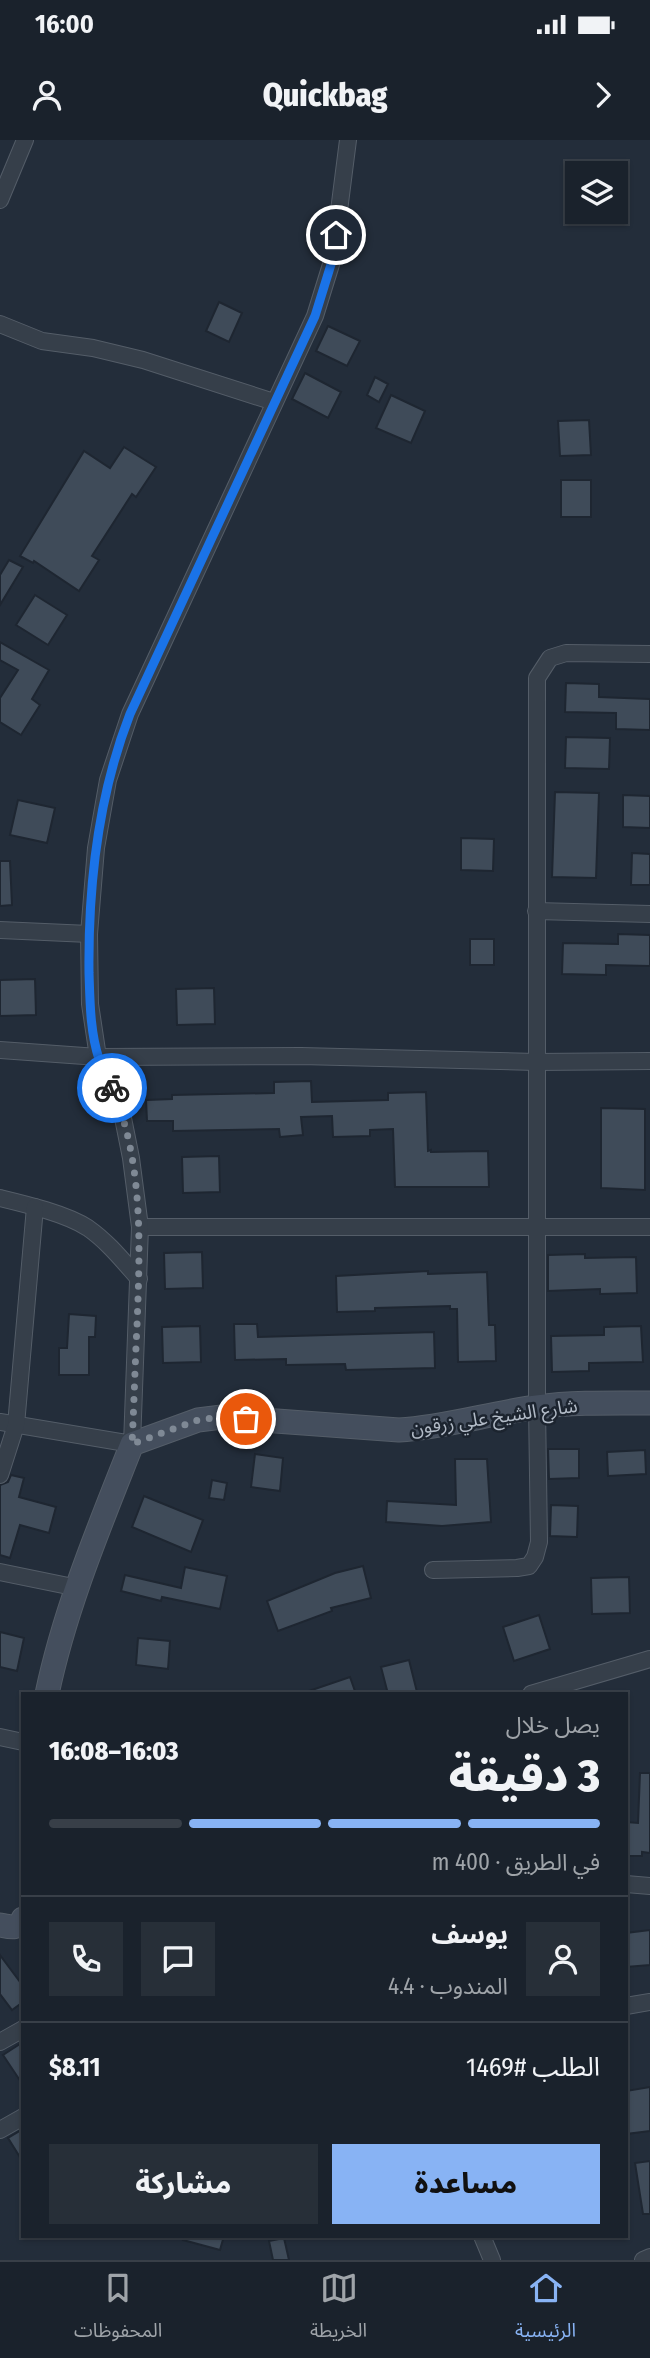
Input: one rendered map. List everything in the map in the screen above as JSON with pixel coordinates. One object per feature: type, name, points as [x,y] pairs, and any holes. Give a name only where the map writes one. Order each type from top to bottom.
[{"type":"main road","name":"شارع الشيخ علي زرقون","points":[[132,1444],[198,1420],[222,1417],[399,1430],[424,1429],[537,1407],[650,1403]]},
{"type":"main road","points":[[47,1692],[78,1588],[132,1444]]},
{"type":"main road","points":[[0,1925],[14,1928],[21,1922]]},
{"type":"street","points":[[0,200],[25,140]]},
{"type":"street","points":[[8,1423],[132,1444],[140,1227],[122,1113],[98,1057],[90,1004],[89,934],[96,848],[108,780],[120,741],[163,642],[315,316],[333,258],[348,140]]},
{"type":"street","points":[[0,324],[42,341],[93,348],[143,360],[274,402]]},
{"type":"street","points":[[433,1570],[529,1566],[539,1542],[537,678],[550,658],[566,653],[650,654]]},
{"type":"street","points":[[537,911],[650,914]]},
{"type":"street","points":[[0,930],[89,934]]},
{"type":"street","points":[[0,1050],[98,1057],[301,1056],[536,1062],[650,1061]]},
{"type":"street","points":[[0,1198],[35,1207],[86,1227],[112,1248],[139,1279]]},
{"type":"street","points":[[0,1475],[35,1207]]},
{"type":"street","points":[[140,1227],[650,1227]]},
{"type":"street","points":[[0,1572],[78,1588]]},
{"type":"street","points":[[538,1692],[650,1659]]},
{"type":"street","points":[[0,1737],[21,1742]]},
{"type":"street","points":[[628,1884],[650,1886]]},
{"type":"street","points":[[628,2006],[650,2002]]},
{"type":"street","points":[[0,2042],[21,2030]]},
{"type":"street","points":[[0,2130],[21,2118]]},
{"type":"street","points":[[483,2238],[492,2260]]},
{"type":"street","points":[[643,2260],[650,2257]]},
{"type":"building","points":[[219,302],[242,313],[229,342],[206,331]]},
{"type":"building","points":[[328,326],[360,341],[347,366],[316,351]]},
{"type":"building","points":[[305,373],[341,392],[328,418],[292,399]]},
{"type":"building","points":[[375,377],[388,384],[379,402],[367,395]]},
{"type":"building","points":[[391,395],[425,411],[411,443],[376,428]]},
{"type":"building","points":[[589,420],[591,455],[560,456],[558,421]]},
{"type":"building","points":[[124,447],[156,467],[136,497],[132,494],[92,556],[99,560],[79,591],[34,561],[33,563],[20,556],[84,451],[110,468]]},
{"type":"building","points":[[561,480],[591,480],[591,517],[561,517]]},
{"type":"building","points":[[9,560],[23,567],[0,605],[0,575]]},
{"type":"building","points":[[35,595],[67,615],[48,645],[16,625]]},
{"type":"building","points":[[0,642],[49,670],[32,699],[40,705],[21,735],[0,722],[0,698],[18,670],[0,660]]},
{"type":"building","points":[[566,683],[599,684],[599,697],[650,699],[650,730],[616,729],[616,713],[565,712]]},
{"type":"building","points":[[566,737],[610,738],[609,769],[565,768]]},
{"type":"building","points":[[555,792],[599,793],[596,878],[552,877]]},
{"type":"building","points":[[623,795],[650,796],[650,828],[623,827]]},
{"type":"building","points":[[18,800],[55,808],[47,843],[10,835]]},
{"type":"building","points":[[461,838],[494,839],[493,871],[461,870]]},
{"type":"building","points":[[632,853],[650,854],[650,885],[631,885]]},
{"type":"building","points":[[0,861],[10,861],[12,905],[0,906]]},
{"type":"building","points":[[618,934],[650,935],[650,966],[606,965],[606,975],[562,974],[563,943],[618,944]]},
{"type":"building","points":[[470,939],[494,939],[494,965],[470,965]]},
{"type":"building","points":[[35,979],[36,1015],[0,1016],[0,980]]},
{"type":"building","points":[[214,988],[215,1024],[177,1025],[176,989]]},
{"type":"building","points":[[311,1081],[312,1102],[388,1100],[388,1093],[426,1092],[428,1151],[488,1151],[489,1187],[395,1187],[393,1129],[370,1130],[370,1136],[333,1137],[332,1116],[301,1117],[303,1135],[280,1137],[279,1129],[173,1131],[173,1121],[147,1121],[146,1100],[172,1099],[172,1095],[274,1093],[274,1082]]},
{"type":"building","points":[[601,1108],[645,1109],[645,1190],[601,1188]]},
{"type":"building","points":[[219,1156],[220,1192],[183,1193],[182,1157]]},
{"type":"building","points":[[202,1252],[203,1288],[165,1289],[164,1253]]},
{"type":"building","points":[[585,1254],[585,1258],[636,1257],[637,1293],[600,1294],[600,1289],[548,1291],[548,1255]]},
{"type":"building","points":[[428,1271],[428,1274],[487,1272],[489,1325],[495,1325],[496,1361],[458,1362],[457,1309],[450,1309],[450,1306],[337,1312],[336,1276]]},
{"type":"building","points":[[69,1314],[96,1316],[95,1337],[89,1337],[89,1375],[59,1375],[59,1348],[67,1348]]},
{"type":"building","points":[[234,1324],[257,1324],[258,1337],[434,1332],[435,1368],[346,1370],[345,1364],[286,1365],[286,1359],[235,1360]]},
{"type":"building","points":[[200,1326],[201,1362],[163,1363],[162,1327]]},
{"type":"building","points":[[641,1326],[643,1362],[589,1363],[589,1371],[552,1372],[551,1336],[604,1335],[604,1327]]},
{"type":"building","points":[[548,1449],[579,1449],[579,1478],[549,1479]]},
{"type":"building","points":[[645,1450],[646,1474],[608,1476],[607,1452]]},
{"type":"building","points":[[255,1454],[283,1458],[280,1491],[251,1487]]},
{"type":"building","points":[[455,1459],[487,1459],[491,1522],[442,1526],[386,1522],[387,1501],[456,1505]]},
{"type":"building","points":[[11,1475],[24,1478],[19,1497],[56,1507],[49,1533],[20,1525],[10,1558],[0,1555],[0,1485],[8,1482]]},
{"type":"building","points":[[212,1480],[227,1483],[224,1500],[209,1498]]},
{"type":"building","points":[[144,1496],[203,1520],[191,1552],[132,1527]]},
{"type":"building","points":[[551,1505],[578,1506],[577,1537],[550,1536]]},
{"type":"building","points":[[363,1566],[371,1598],[331,1608],[332,1611],[278,1631],[267,1601],[335,1573]]},
{"type":"building","points":[[185,1567],[227,1576],[220,1609],[162,1597],[161,1601],[121,1591],[125,1575],[181,1588]]},
{"type":"building","points":[[629,1577],[630,1613],[592,1614],[591,1578]]},
{"type":"building","points":[[539,1615],[550,1649],[514,1661],[503,1627]]},
{"type":"building","points":[[0,1632],[24,1638],[17,1671],[0,1667]]},
{"type":"building","points":[[138,1638],[170,1641],[168,1669],[136,1665]]},
{"type":"building","points":[[409,1660],[417,1692],[387,1692],[381,1667]]},
{"type":"building","points":[[350,1677],[355,1692],[306,1692]]},
{"type":"building","points":[[640,1773],[650,1773],[650,1853],[628,1856],[628,1822],[638,1823]]},
{"type":"building","points":[[650,1930],[650,1965],[628,1967],[628,1933]]},
{"type":"building","points":[[0,1955],[21,1983],[21,2003],[12,2010],[0,1994]]},
{"type":"building","points":[[21,2043],[21,2082],[3,2055]]},
{"type":"building","points":[[650,2087],[650,2131],[628,2134],[628,2091]]},
{"type":"building","points":[[21,2130],[21,2159],[8,2138]]},
{"type":"building","points":[[650,2161],[650,2214],[643,2214],[635,2163]]},
{"type":"building","points":[[184,2238],[223,2238],[220,2250]]},
{"type":"building","points":[[284,2238],[289,2260],[273,2260],[269,2241]]},
{"type":"way so far","points":[[112,1088],[122,1113],[140,1227],[132,1444],[198,1420],[222,1417],[246,1419]]},
{"type":"route","points":[[112,1088],[98,1057],[90,1004],[89,934],[96,848],[108,780],[130,714],[315,316],[333,258],[336,235]]}]
